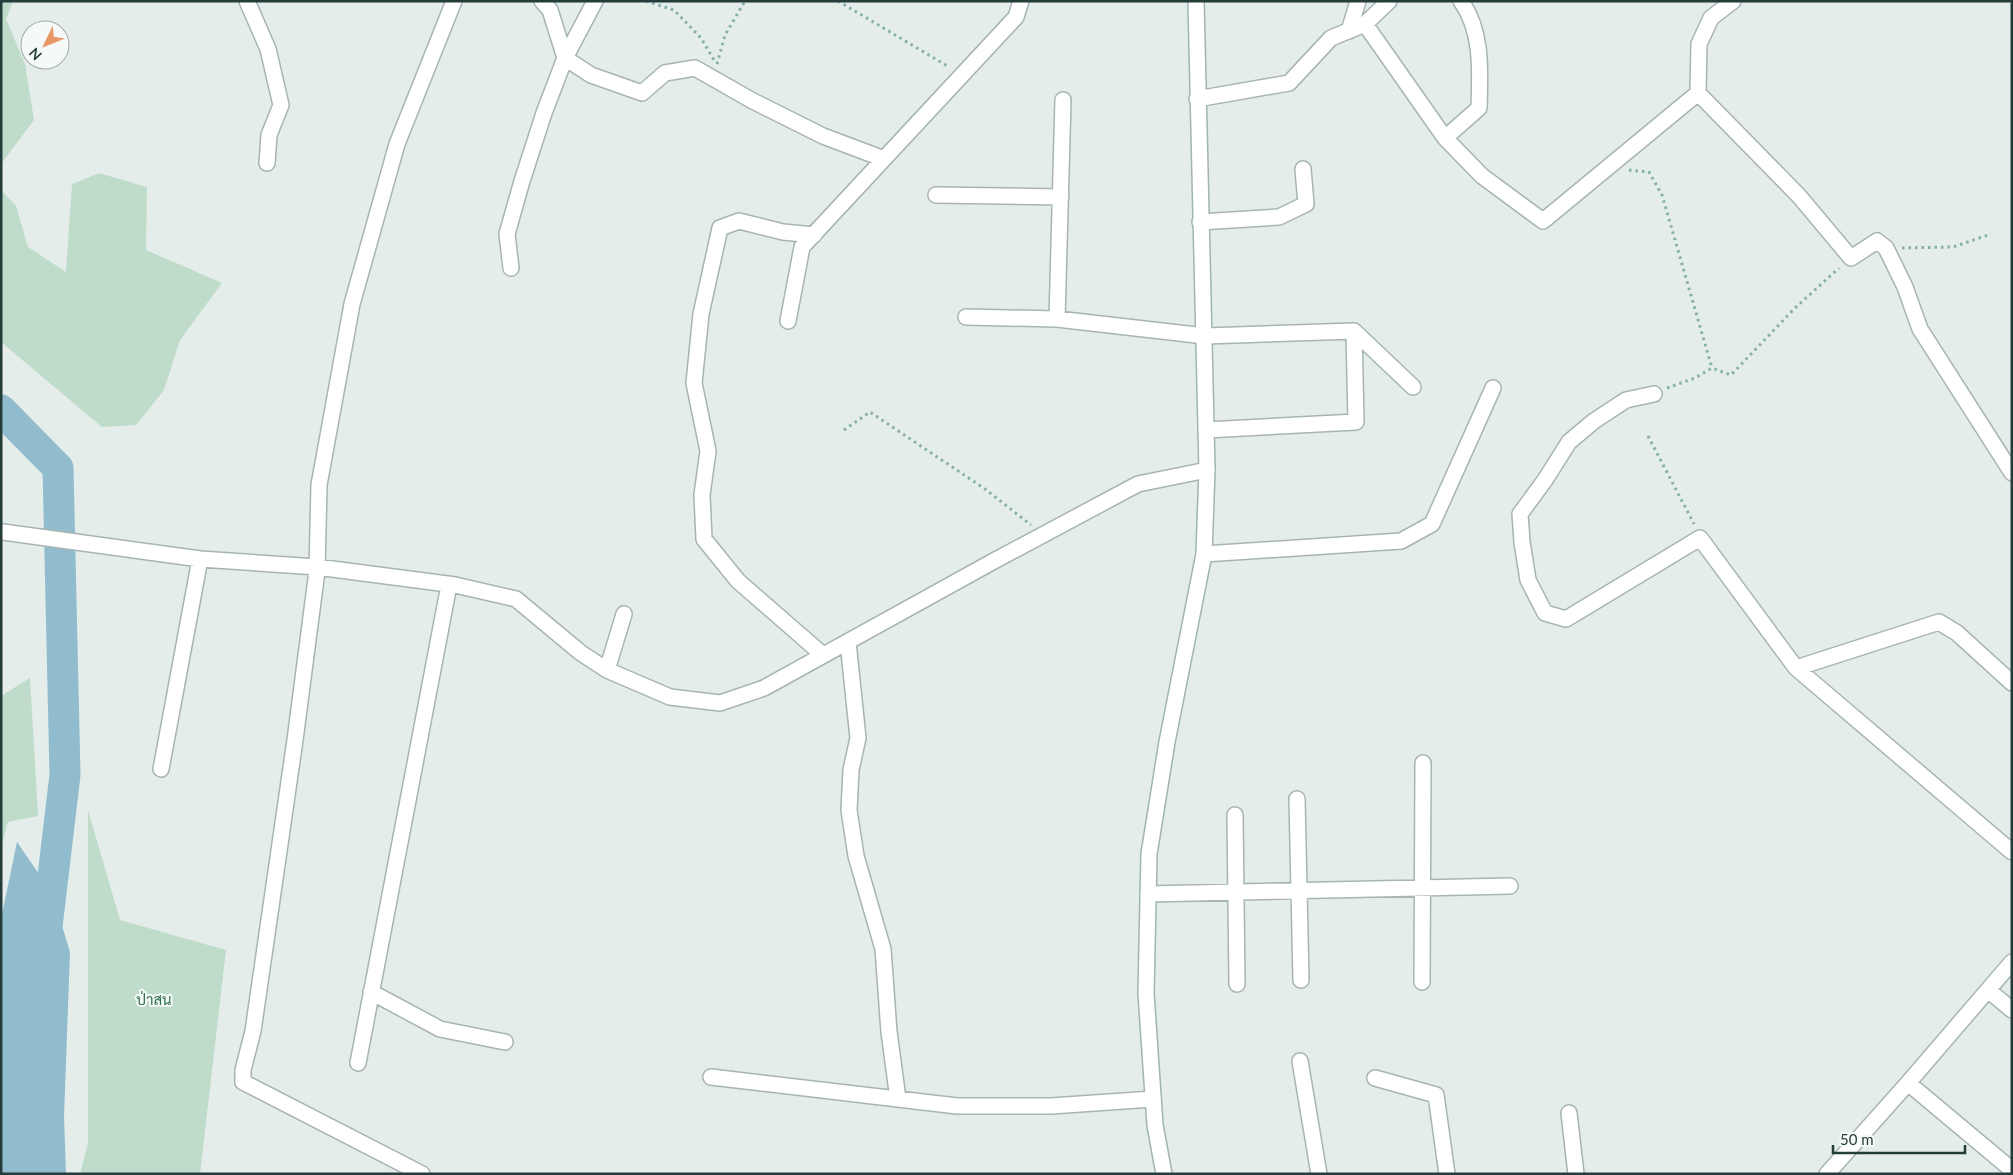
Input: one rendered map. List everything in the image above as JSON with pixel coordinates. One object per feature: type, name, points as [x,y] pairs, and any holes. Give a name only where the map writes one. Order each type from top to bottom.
[{"type":"street","points":[[247,1],[268,49],[281,105],[269,135],[267,163]]},
{"type":"street","points":[[422,1174],[243,1082],[243,1070],[253,1031],[291,769],[317,567],[319,485],[352,304],[397,144],[454,1]]},
{"type":"street","points":[[542,1],[550,10],[565,58],[591,75],[642,93],[665,73],[695,68],[823,136],[884,159]]},
{"type":"street","points":[[511,268],[507,234],[544,113],[565,58],[595,1]]},
{"type":"street","points":[[788,321],[802,247],[1016,17],[1020,1]]},
{"type":"street","points":[[1164,1174],[1155,1125],[1146,993],[1149,854],[1167,742],[1204,554],[1207,470],[1196,1]]},
{"type":"street","points":[[1349,31],[1358,1]]},
{"type":"street","points":[[1197,99],[1289,84],[1332,38],[1365,24],[1389,1]]},
{"type":"street","points":[[1445,138],[1479,108],[1480,56],[1470,13],[1461,1]]},
{"type":"street","points":[[1733,1],[1711,18],[1699,44],[1698,93],[1799,196],[1850,258],[1877,241],[1886,248],[1905,287],[1920,328],[2012,472]]},
{"type":"street","points":[[1365,24],[1445,138],[1482,176],[1543,220],[1698,93]]},
{"type":"street","points":[[1057,319],[1063,100]]},
{"type":"street","points":[[1200,222],[1279,217],[1306,204],[1304,169]]},
{"type":"street","points":[[936,195],[1060,197]]},
{"type":"street","points":[[814,235],[783,232],[739,221],[720,228],[701,314],[694,383],[708,451],[702,495],[704,539],[738,581],[823,655]]},
{"type":"street","points":[[966,317],[1057,319],[1205,336],[1354,331],[1413,387]]},
{"type":"street","points":[[1206,430],[1356,422],[1354,331]]},
{"type":"street","points":[[1204,554],[1402,541],[1432,524],[1493,388]]},
{"type":"street","points":[[1654,394],[1626,400],[1594,420],[1569,442],[1545,480],[1520,514],[1528,580],[1544,613],[1566,619],[1700,538],[1796,668],[2012,852]]},
{"type":"street","points":[[3,532],[200,559],[317,567],[449,585],[516,599],[581,652],[607,670],[670,696],[720,703],[764,688],[1138,484],[1207,470]]},
{"type":"street","points":[[161,769],[200,559]]},
{"type":"street","points":[[358,1063],[449,585]]},
{"type":"street","points":[[607,670],[624,614]]},
{"type":"street","points":[[1796,668],[1939,622],[1956,633],[2012,683]]},
{"type":"street","points":[[848,642],[858,738],[851,770],[849,810],[856,856],[883,949],[889,1032],[898,1099]]},
{"type":"street","points":[[1422,982],[1423,763]]},
{"type":"street","points":[[1297,799],[1301,980]]},
{"type":"street","points":[[1235,815],[1237,984]]},
{"type":"street","points":[[1148,894],[1510,886]]},
{"type":"street","points":[[1827,1174],[2012,962]]},
{"type":"street","points":[[1988,990],[2012,1010]]},
{"type":"street","points":[[371,992],[440,1029],[505,1042]]},
{"type":"street","points":[[1300,1061],[1319,1174]]},
{"type":"street","points":[[711,1077],[957,1106],[1032,1106],[1153,1099]]},
{"type":"street","points":[[1375,1078],[1436,1095],[1447,1174]]},
{"type":"street","points":[[1908,1083],[2012,1170]]},
{"type":"street","points":[[1569,1113],[1576,1174]]},
{"type":"path","points":[[646,1],[674,10],[701,38],[717,65]]},
{"type":"path","points":[[716,80],[717,65],[725,35],[745,1]]},
{"type":"path","points":[[838,1],[962,75]]},
{"type":"path","points":[[1604,170],[1649,172],[1662,195],[1712,368]]},
{"type":"path","points":[[1886,248],[1953,247],[1991,234]]},
{"type":"path","points":[[1712,368],[1730,375],[1795,308],[1850,258]]},
{"type":"path","points":[[1654,394],[1695,378],[1712,368]]},
{"type":"path","points":[[844,430],[870,412],[985,489],[1043,535]]},
{"type":"path","points":[[1648,436],[1700,538]]},
{"type":"green space","points":[[1,1],[13,1],[6,19],[20,52],[20,70],[26,70],[34,120],[1,164]]},
{"type":"green space","points":[[99,173],[147,187],[146,250],[222,283],[180,340],[164,390],[136,425],[102,427],[1,342],[1,190],[16,206],[28,247],[66,272],[72,184]]},
{"type":"green space","points":[[30,678],[38,816],[8,822],[1,848],[1,696]]},
{"type":"green space","name":"ป่าสน","points":[[88,810],[120,920],[226,950],[200,1174],[80,1174],[88,1143]]},
{"type":"water","points":[[17,842],[52,893],[70,952],[64,1117],[66,1174],[1,1174],[1,919]]},
{"type":"waterway","points":[[1,410],[58,468],[65,775],[46,935]]}]
